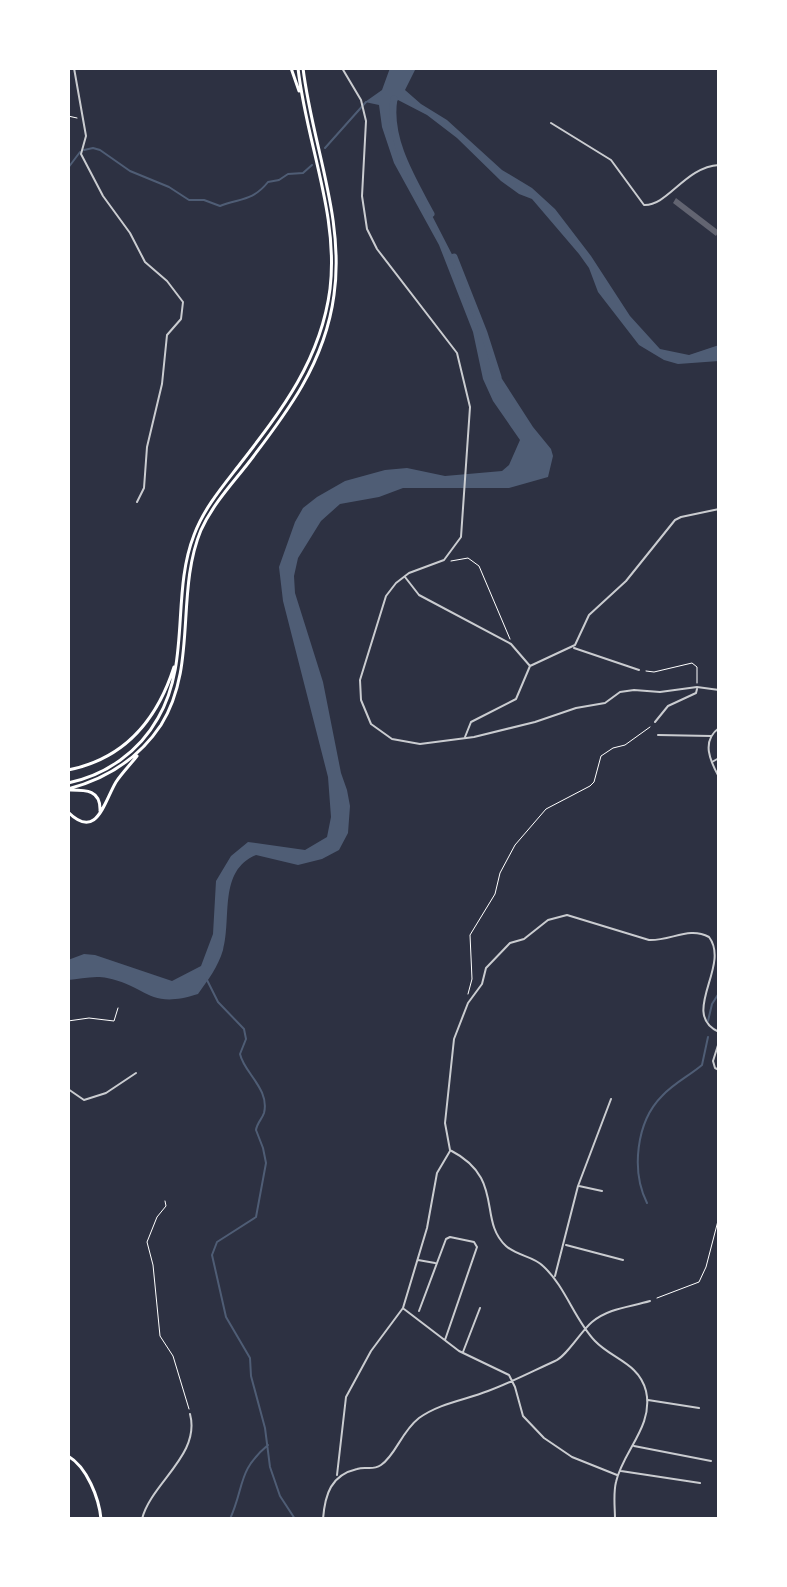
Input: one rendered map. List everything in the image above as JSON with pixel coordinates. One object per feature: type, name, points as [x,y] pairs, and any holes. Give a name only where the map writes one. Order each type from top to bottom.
[{"type":"main road","points":[[68,787],[104,771],[130,752],[144,738],[168,698],[177,657],[186,566],[197,528],[218,494],[298,386],[315,350],[324,319],[331,274],[329,228],[301,98],[291,68]]},
{"type":"main road","points":[[300,68],[301,98]]},
{"type":"main road","points":[[68,812],[86,822],[99,814],[118,780],[165,717],[179,681],[190,573],[201,532],[224,494],[297,398],[315,364],[331,313],[337,263],[334,225],[300,68]]},
{"type":"main road","points":[[68,770],[106,757],[136,735],[160,704],[177,657]]},
{"type":"main road","points":[[68,787],[96,780],[117,769],[146,743]]},
{"type":"main road","points":[[68,787],[95,793],[100,802],[99,814]]},
{"type":"main road","points":[[68,1456],[75,1460],[86,1476],[101,1519]]},
{"type":"street","points":[[74,68],[86,136],[81,154],[145,262],[167,281],[183,302],[181,319],[167,335],[164,347],[162,384],[147,447],[144,488],[137,502]]},
{"type":"street","points":[[342,68],[364,109],[367,134],[362,196],[364,220],[377,249],[457,353],[470,407],[461,537],[444,560],[405,576],[386,596],[360,680],[361,700],[371,724],[392,739],[420,744],[501,731],[576,708],[605,703],[620,692],[660,692],[697,687],[719,690]]},
{"type":"street","points":[[551,123],[611,160],[636,196],[649,206],[693,172],[719,165]]},
{"type":"street","points":[[465,737],[471,722],[516,699],[530,666],[573,647],[589,615],[626,581],[669,526],[681,517],[719,509]]},
{"type":"street","points":[[405,576],[419,595],[513,646],[530,666]]},
{"type":"street","points":[[573,647],[639,670]]},
{"type":"street","points":[[655,722],[668,706],[696,693],[697,687]]},
{"type":"street","points":[[719,728],[711,736],[708,749],[719,777]]},
{"type":"street","points":[[658,735],[711,736]]},
{"type":"street","points":[[712,763],[719,758]]},
{"type":"street","points":[[323,1519],[327,1492],[337,1476],[348,1391],[371,1351],[403,1308],[418,1260],[434,1198],[437,1173],[450,1150],[445,1123],[452,1050],[468,1003],[482,984],[486,968],[510,943],[524,939],[548,920],[572,916],[649,940],[663,940],[691,931],[709,937],[716,954],[704,1001],[703,1018],[706,1024],[719,1032]]},
{"type":"street","points":[[719,1042],[713,1061],[719,1070]]},
{"type":"street","points":[[68,1089],[84,1100],[97,1097],[136,1073]]},
{"type":"street","points":[[554,1277],[578,1186],[611,1099]]},
{"type":"street","points":[[450,1150],[473,1167],[483,1180],[494,1224],[502,1241],[519,1254],[541,1264],[554,1277],[585,1330],[601,1347],[633,1369],[643,1385],[646,1400],[644,1421],[615,1485],[616,1519]]},
{"type":"street","points":[[578,1186],[602,1191]]},
{"type":"street","points":[[419,1311],[448,1237],[474,1242],[476,1245],[445,1341]]},
{"type":"street","points":[[564,1245],[623,1260]]},
{"type":"street","points":[[418,1260],[436,1263]]},
{"type":"street","points":[[337,1476],[382,1465],[406,1428],[431,1410],[492,1390],[560,1358],[589,1324],[610,1311],[650,1301]]},
{"type":"street","points":[[403,1308],[463,1354],[513,1380],[523,1416],[536,1432],[572,1457],[618,1475]]},
{"type":"street","points":[[463,1354],[480,1308]]},
{"type":"street","points":[[646,1400],[699,1408]]},
{"type":"street","points":[[142,1519],[148,1502],[187,1447],[192,1430],[190,1414]]},
{"type":"street","points":[[633,1446],[711,1461]]},
{"type":"street","points":[[620,1471],[700,1483]]},
{"type":"path","points":[[68,116],[84,120]]},
{"type":"path","points":[[444,560],[455,562],[468,558],[475,561],[513,646]]},
{"type":"path","points":[[639,670],[654,672],[692,663],[697,667],[697,687]]},
{"type":"path","points":[[468,1003],[472,979],[470,935],[495,894],[500,873],[520,837],[545,810],[593,784],[601,756],[625,745],[655,722]]},
{"type":"path","points":[[68,1021],[89,1018],[114,1021],[118,1008]]},
{"type":"path","points":[[165,1201],[166,1206],[157,1217],[147,1242],[153,1265],[160,1336],[173,1356],[190,1414]]},
{"type":"path","points":[[650,1301],[699,1282],[719,1217]]},
{"type":"water","points":[[390,68],[416,68],[405,90],[447,120],[502,170],[532,188],[555,209],[591,256],[630,316],[660,349],[689,355],[719,345],[719,361],[678,364],[664,360],[639,345],[598,292],[589,268],[579,254],[532,199],[501,181],[457,138],[427,115],[398,100],[392,106],[391,115],[402,157],[459,268],[493,365],[551,449],[553,456],[548,477],[509,488],[403,488],[379,497],[340,504],[321,521],[298,558],[294,576],[295,593],[323,682],[350,806],[348,833],[339,850],[322,859],[298,865],[256,855],[244,862],[231,883],[221,956],[198,994],[158,998],[107,978],[68,980],[68,960],[84,954],[172,981],[201,966],[213,934],[216,881],[231,856],[248,842],[305,850],[327,837],[331,817],[328,777],[283,601],[279,567],[303,508],[345,481],[385,470],[407,468],[445,476],[502,471],[509,465],[520,440],[493,401],[483,379],[473,332],[439,245],[394,163],[382,127],[379,105],[365,102],[382,90]]},
{"type":"building","points":[[676,198],[719,231],[716,236],[673,203]]},
{"type":"waterway","points":[[394,99],[394,129],[398,144],[431,214]]},
{"type":"waterway","points":[[325,148],[366,102]]},
{"type":"waterway","points":[[84,150],[100,150],[130,171],[169,187],[189,200],[204,200],[220,206],[251,196],[268,182],[288,174],[303,173],[312,165]]},
{"type":"waterway","points":[[68,168],[80,152]]},
{"type":"waterway","points":[[454,257],[498,377]]},
{"type":"waterway","points":[[207,980],[218,1002],[244,1029],[246,1039],[240,1054],[265,1104],[256,1130],[266,1163],[256,1217],[217,1242],[212,1255],[226,1317],[250,1358],[270,1467],[280,1496],[295,1519]]},
{"type":"waterway","points":[[708,1021],[712,1004],[719,993]]},
{"type":"waterway","points":[[647,1203],[638,1162],[646,1119],[667,1091],[702,1065],[708,1037]]},
{"type":"waterway","points":[[230,1519],[246,1471],[268,1445]]}]
